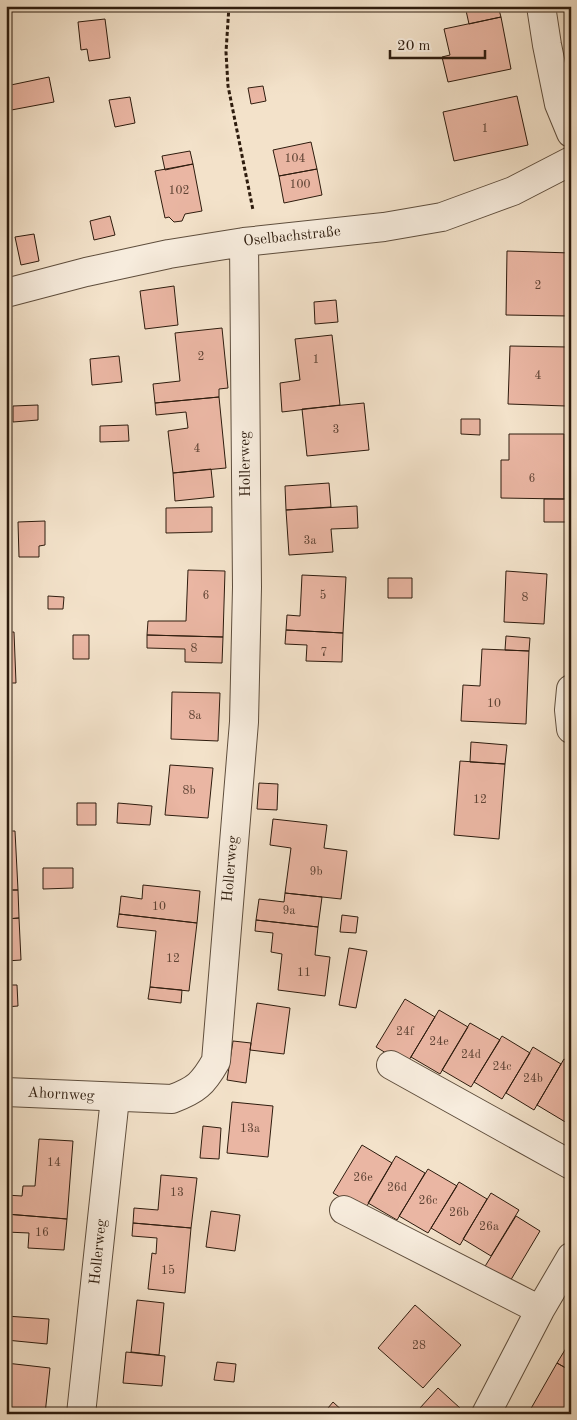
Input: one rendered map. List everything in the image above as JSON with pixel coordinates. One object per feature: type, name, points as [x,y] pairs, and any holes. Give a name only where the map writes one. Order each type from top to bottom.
[{"type":"street","points":[[541,6],[559,104],[571,133]]},
{"type":"street","name":"Oselbachstraße","points":[[6,293],[95,270],[169,254],[251,241],[384,228],[442,217],[513,191],[571,161]]},
{"type":"street","name":"Hollerweg","points":[[81,1414],[115,1098],[172,1099],[190,1092],[206,1078],[216,1061],[244,712],[251,241]]},
{"type":"street","points":[[571,689],[569,710],[571,729]]},
{"type":"street","points":[[391,1065],[571,1165]]},
{"type":"street","name":"Ahornweg","points":[[6,1092],[115,1098]]},
{"type":"street","points":[[344,1210],[540,1310]]},
{"type":"street","points":[[486,1414],[540,1310],[571,1257]]},
{"type":"path","points":[[229,6],[226,52],[228,86],[251,241]]},
{"type":"building","points":[[465,6],[498,6],[501,17],[469,24]]},
{"type":"building","points":[[501,17],[511,69],[448,82],[442,57],[450,55],[444,29]]},
{"type":"building","points":[[105,19],[110,58],[89,61],[87,49],[81,50],[78,22]]},
{"type":"building","points":[[49,77],[54,102],[6,111],[6,86]]},
{"type":"building","points":[[263,86],[266,101],[251,104],[248,88]]},
{"type":"building","points":[[517,96],[528,145],[454,161],[443,112]]},
{"type":"building","points":[[130,97],[135,123],[115,127],[109,100]]},
{"type":"building","points":[[311,142],[317,169],[279,176],[273,150]]},
{"type":"building","points":[[190,151],[193,164],[165,170],[162,156]]},
{"type":"building","points":[[193,164],[202,211],[185,214],[182,221],[174,222],[169,217],[165,218],[155,171]]},
{"type":"building","points":[[317,169],[322,195],[284,203],[279,176]]},
{"type":"building","points":[[110,216],[115,235],[94,240],[90,221]]},
{"type":"building","points":[[34,234],[39,261],[21,265],[15,237]]},
{"type":"building","points":[[507,251],[571,253],[569,316],[506,315]]},
{"type":"building","points":[[174,286],[178,325],[145,329],[140,291]]},
{"type":"building","points":[[336,300],[338,322],[315,324],[314,302]]},
{"type":"building","points":[[222,328],[228,388],[219,389],[219,397],[155,403],[153,384],[180,381],[175,333]]},
{"type":"building","points":[[332,335],[340,405],[282,412],[280,383],[300,380],[295,339]]},
{"type":"building","points":[[510,346],[568,347],[566,406],[508,404]]},
{"type":"building","points":[[119,356],[122,382],[92,385],[90,359]]},
{"type":"building","points":[[219,397],[226,468],[173,473],[168,431],[188,428],[186,412],[156,415],[155,403]]},
{"type":"building","points":[[364,403],[369,450],[307,456],[302,409]]},
{"type":"building","points":[[38,405],[38,420],[13,422],[13,406]]},
{"type":"building","points":[[461,419],[480,419],[480,435],[461,434]]},
{"type":"building","points":[[128,425],[129,441],[100,442],[100,426]]},
{"type":"building","points":[[509,434],[564,434],[564,499],[501,498],[501,460],[509,460]]},
{"type":"building","points":[[211,469],[214,497],[175,501],[173,473]]},
{"type":"building","points":[[329,483],[331,507],[286,510],[285,486]]},
{"type":"building","points":[[544,499],[571,499],[571,522],[544,522]]},
{"type":"building","points":[[357,506],[358,528],[331,529],[333,552],[289,555],[286,510]]},
{"type":"building","points":[[212,507],[212,532],[166,533],[166,508]]},
{"type":"building","points":[[45,521],[45,545],[39,546],[39,557],[19,557],[18,522]]},
{"type":"building","points":[[188,570],[225,571],[223,637],[147,635],[148,621],[186,621]]},
{"type":"building","points":[[506,571],[547,574],[544,624],[504,622]]},
{"type":"building","points":[[302,575],[346,577],[343,633],[286,630],[287,615],[300,616]]},
{"type":"building","points":[[388,578],[412,578],[412,598],[388,598]]},
{"type":"building","points":[[48,596],[64,597],[63,609],[48,609]]},
{"type":"building","points":[[286,630],[343,633],[342,662],[306,661],[307,645],[285,644]]},
{"type":"building","points":[[6,632],[14,632],[16,683],[6,683]]},
{"type":"building","points":[[73,635],[89,635],[89,659],[73,659]]},
{"type":"building","points":[[147,635],[223,637],[222,663],[185,662],[185,649],[147,648]]},
{"type":"building","points":[[506,636],[530,638],[529,651],[505,650]]},
{"type":"building","points":[[482,649],[529,651],[526,724],[461,721],[463,685],[480,686]]},
{"type":"building","points":[[172,692],[220,693],[218,741],[171,739]]},
{"type":"building","points":[[8,722],[10,778],[6,778],[6,723]]},
{"type":"building","points":[[471,742],[507,745],[505,764],[470,762]]},
{"type":"building","points":[[460,761],[505,764],[499,839],[454,835]]},
{"type":"building","points":[[170,765],[213,768],[208,818],[165,815]]},
{"type":"building","points":[[259,783],[278,784],[277,810],[257,809]]},
{"type":"building","points":[[77,803],[96,803],[96,825],[77,825]]},
{"type":"building","points":[[118,803],[152,806],[150,825],[117,823]]},
{"type":"building","points":[[273,819],[327,825],[324,848],[347,851],[341,899],[285,893],[291,848],[270,845]]},
{"type":"building","points":[[6,831],[15,831],[18,890],[6,890]]},
{"type":"building","points":[[43,868],[73,868],[73,888],[43,889]]},
{"type":"building","points":[[143,885],[200,891],[197,923],[119,914],[121,896],[142,899]]},
{"type":"building","points":[[6,890],[18,890],[19,918],[6,919]]},
{"type":"building","points":[[285,893],[322,897],[318,927],[256,920],[259,899],[284,902]]},
{"type":"building","points":[[119,914],[197,923],[189,991],[150,987],[156,931],[117,927]]},
{"type":"building","points":[[342,915],[358,917],[356,933],[340,932]]},
{"type":"building","points":[[19,918],[21,960],[6,961],[6,919]]},
{"type":"building","points":[[256,920],[318,927],[315,955],[330,957],[325,996],[278,990],[282,954],[271,952],[273,933],[255,931]]},
{"type":"building","points":[[349,948],[367,951],[356,1008],[339,1005]]},
{"type":"building","points":[[17,985],[18,1006],[6,1007],[6,986]]},
{"type":"building","points":[[150,987],[182,990],[181,1003],[148,999]]},
{"type":"building","points":[[405,999],[435,1017],[406,1065],[376,1047]]},
{"type":"building","points":[[257,1003],[290,1008],[284,1054],[250,1050]]},
{"type":"building","points":[[439,1010],[468,1027],[440,1074],[411,1057]]},
{"type":"building","points":[[470,1023],[500,1040],[471,1087],[442,1070]]},
{"type":"building","points":[[502,1036],[530,1053],[502,1099],[474,1082]]},
{"type":"building","points":[[233,1041],[251,1043],[246,1083],[227,1080]]},
{"type":"building","points":[[533,1047],[561,1064],[534,1110],[506,1093]]},
{"type":"building","points":[[564,1059],[571,1063],[571,1117],[567,1123],[537,1105]]},
{"type":"building","points":[[232,1102],[273,1106],[268,1157],[227,1153]]},
{"type":"building","points":[[203,1126],[221,1128],[219,1159],[200,1158]]},
{"type":"building","points":[[39,1139],[73,1141],[67,1219],[6,1214],[6,1195],[22,1196],[23,1186],[35,1186]]},
{"type":"building","points":[[362,1145],[392,1163],[364,1211],[333,1193]]},
{"type":"building","points":[[396,1156],[425,1173],[397,1220],[368,1203]]},
{"type":"building","points":[[428,1169],[457,1186],[428,1233],[399,1216]]},
{"type":"building","points":[[161,1175],[197,1178],[191,1228],[133,1223],[134,1208],[158,1210]]},
{"type":"building","points":[[459,1182],[487,1199],[460,1245],[431,1228]]},
{"type":"building","points":[[491,1193],[519,1210],[491,1256],[463,1239]]},
{"type":"building","points":[[211,1211],[240,1215],[235,1251],[206,1247]]},
{"type":"building","points":[[6,1214],[67,1219],[64,1250],[28,1248],[29,1233],[6,1232]]},
{"type":"building","points":[[516,1216],[540,1231],[509,1283],[484,1268]]},
{"type":"building","points":[[133,1223],[191,1228],[185,1293],[148,1289],[152,1253],[156,1254],[157,1238],[132,1236]]},
{"type":"building","points":[[137,1300],[164,1303],[159,1355],[131,1352]]},
{"type":"building","points":[[415,1305],[461,1345],[423,1388],[378,1348]]},
{"type":"building","points":[[6,1316],[49,1319],[47,1344],[6,1340]]},
{"type":"building","points":[[571,1340],[571,1371],[557,1363]]},
{"type":"building","points":[[126,1352],[165,1356],[162,1386],[123,1383]]},
{"type":"building","points":[[217,1362],[236,1364],[234,1382],[214,1380]]},
{"type":"building","points":[[6,1363],[50,1368],[45,1414],[6,1410]]},
{"type":"building","points":[[557,1363],[571,1371],[571,1414],[533,1414],[529,1412]]},
{"type":"building","points":[[438,1388],[460,1408],[455,1414],[426,1414],[420,1408]]},
{"type":"building","points":[[333,1402],[346,1414],[323,1414]]}]
